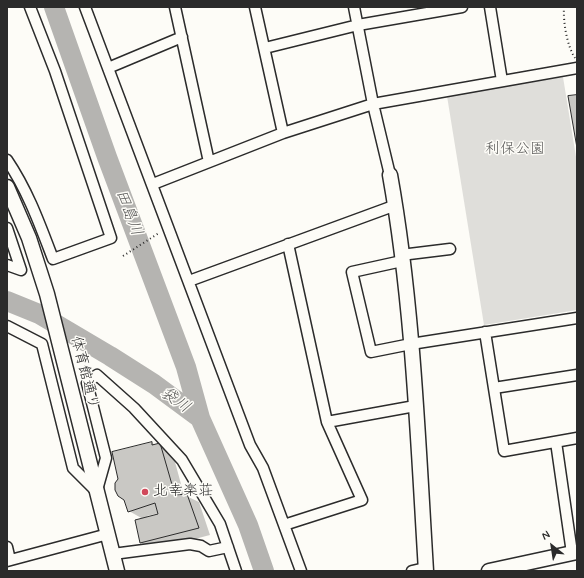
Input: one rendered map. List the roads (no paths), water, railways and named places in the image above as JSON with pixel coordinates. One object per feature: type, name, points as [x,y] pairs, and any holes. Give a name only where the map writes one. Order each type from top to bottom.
[{"type":"street","points":[[7,160],[19,178],[35,211],[53,259],[111,238],[54,71],[30,7]]},
{"type":"street","points":[[85,7],[153,184],[250,445],[262,468],[301,571]]},
{"type":"street","points":[[175,7],[209,162]]},
{"type":"street","points":[[255,7],[283,133]]},
{"type":"street","points":[[354,7],[373,104],[396,205],[411,344],[415,406],[421,570]]},
{"type":"street","points":[[265,48],[358,25],[433,10],[462,7]]},
{"type":"street","points":[[490,7],[502,81]]},
{"type":"street","points":[[108,68],[182,37]]},
{"type":"street","points":[[153,184],[283,133],[373,104],[575,69]]},
{"type":"street","name":"体育館通り","points":[[7,187],[29,238],[47,294],[117,571]]},
{"type":"street","points":[[189,281],[396,205]]},
{"type":"street","points":[[7,228],[21,270],[7,265]]},
{"type":"street","points":[[284,525],[362,500],[327,422],[288,244]]},
{"type":"street","points":[[450,248],[402,258],[352,272],[371,352],[411,344],[577,318]]},
{"type":"street","points":[[7,326],[42,344],[73,468],[97,492]]},
{"type":"street","points":[[485,332],[504,451],[577,438]]},
{"type":"street","points":[[97,492],[106,458],[87,383],[97,375],[134,408],[182,460],[214,512],[236,571]]},
{"type":"street","points":[[494,388],[577,375]]},
{"type":"street","points":[[327,422],[415,406]]},
{"type":"street","points":[[489,571],[574,552],[556,442]]},
{"type":"street","points":[[7,548],[9,560],[108,534]]},
{"type":"street","points":[[113,554],[190,544],[201,546],[209,551],[228,547]]},
{"type":"waterway","name":"田島川","points":[[54,7],[107,157],[186,367],[200,418]]},
{"type":"waterway","name":"袋川","points":[[7,301],[39,314],[110,356],[154,384],[200,418],[248,525],[264,571]]},
{"type":"place","name":"北幸楽荘","points":[[145,492]]},
{"type":"park label","name":"利保公園","points":[[515,150]]}]
